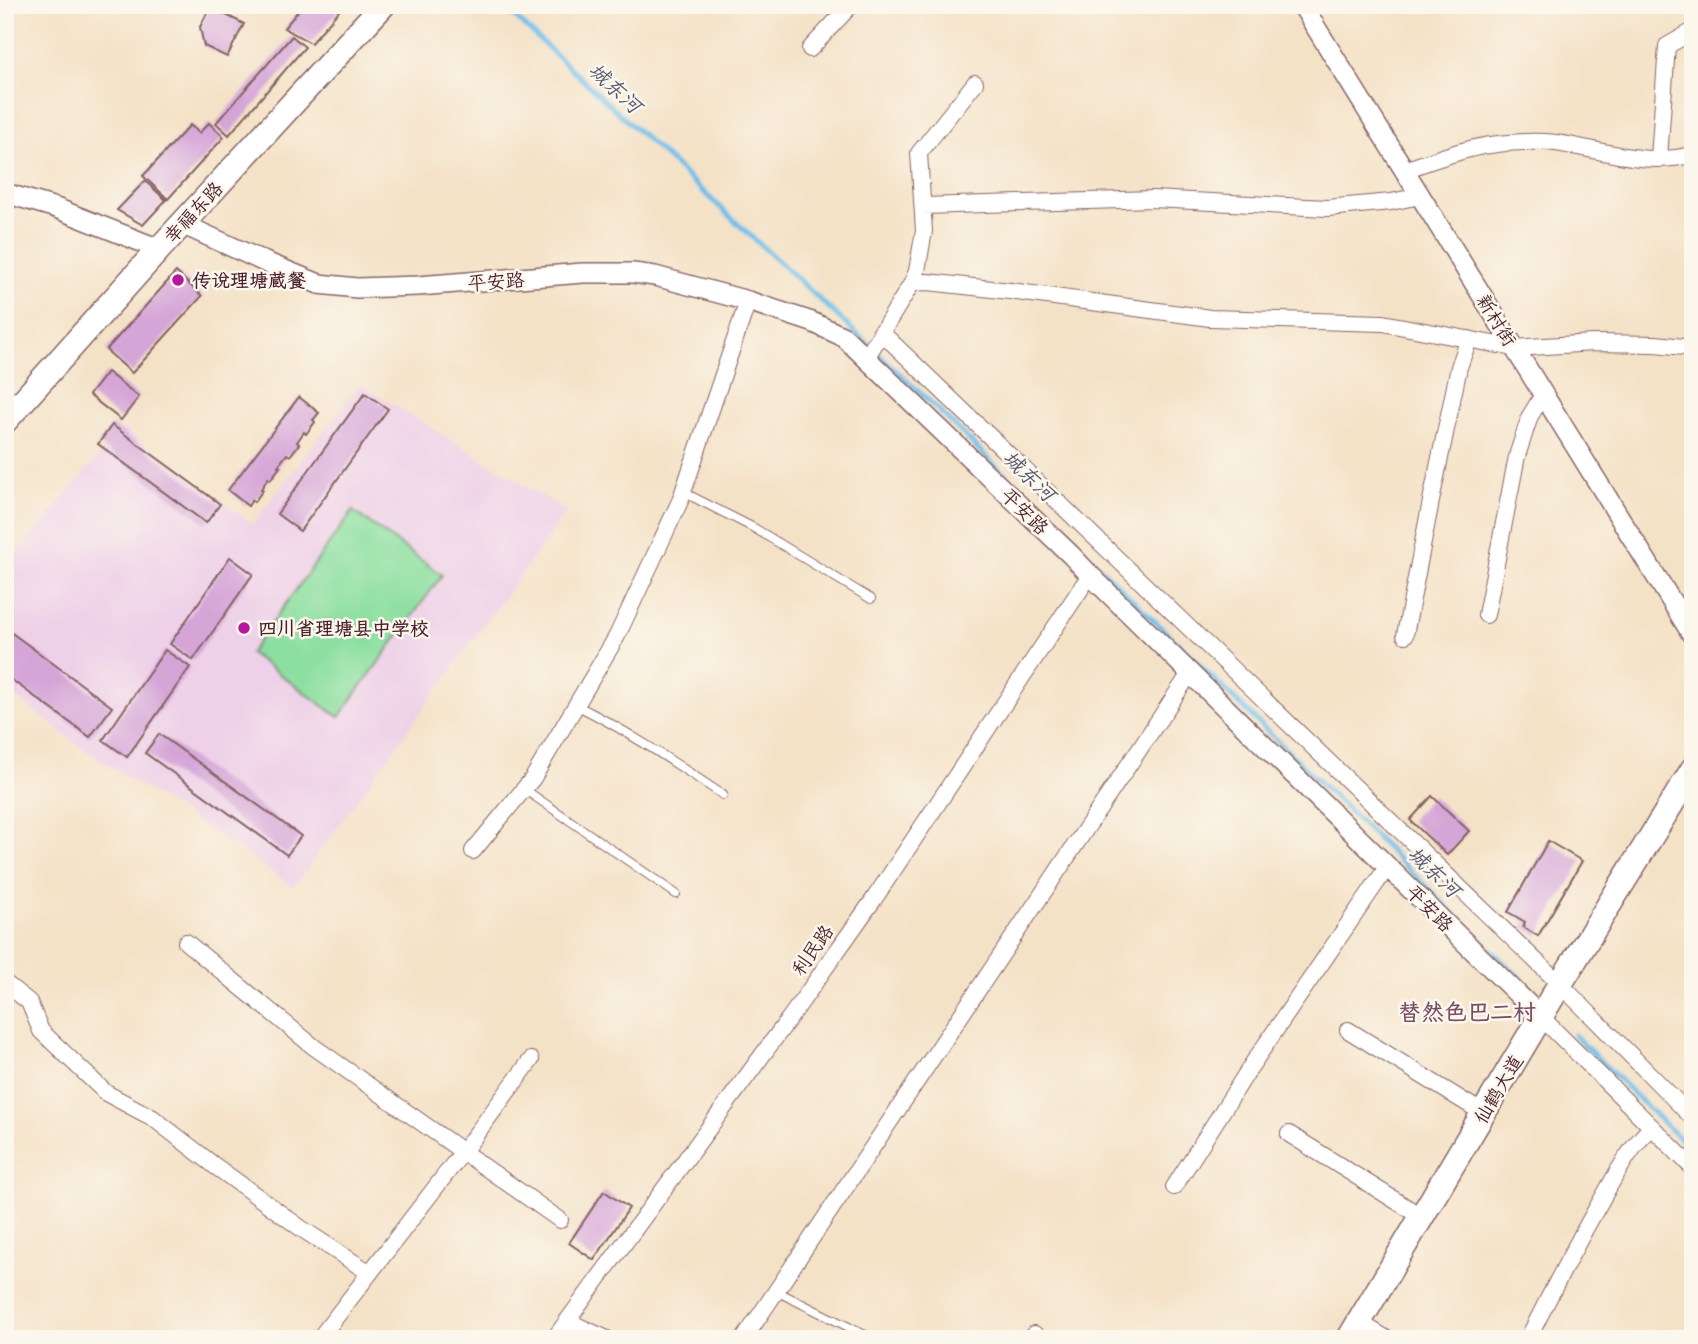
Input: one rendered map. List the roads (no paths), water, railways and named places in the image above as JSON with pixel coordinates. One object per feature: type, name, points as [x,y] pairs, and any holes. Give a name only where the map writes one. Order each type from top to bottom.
[{"type":"main road","name":"幸福东路","points":[[10,405],[159,249],[383,5]]},
{"type":"main road","name":"仙鹤大道","points":[[1354,1331],[1560,984],[1693,769]]},
{"type":"street","points":[[810,49],[851,5]]},
{"type":"street","name":"新村街","points":[[1302,5],[1693,636]]},
{"type":"street","points":[[1659,158],[1667,46],[1693,31]]},
{"type":"street","points":[[975,83],[919,153],[924,231],[921,254],[912,283],[872,347],[1560,984],[1693,1118]]},
{"type":"street","points":[[1404,170],[1471,149],[1517,143],[1554,143],[1633,157],[1678,159],[1693,154]]},
{"type":"street","points":[[5,193],[56,208],[159,249]]},
{"type":"street","points":[[923,206],[1153,199],[1326,208],[1391,202],[1420,196]]},
{"type":"street","name":"平安路","points":[[182,224],[307,281],[332,286],[418,286],[610,272],[655,276],[748,301],[820,325],[872,347],[1090,576],[1191,672],[1693,1168]]},
{"type":"street","points":[[912,283],[928,282],[1010,291],[1210,318],[1382,323],[1514,348],[1593,343],[1656,344],[1693,348]]},
{"type":"street","points":[[473,851],[533,778],[617,636],[683,492],[748,301]]},
{"type":"street","points":[[1405,635],[1459,367],[1469,339]]},
{"type":"street","points":[[1486,615],[1517,456],[1530,416],[1544,395]]},
{"type":"street","name":"利民路","points":[[554,1339],[866,911],[1090,576]]},
{"type":"street","points":[[744,1339],[1191,672]]},
{"type":"street","points":[[1174,1187],[1253,1063],[1388,866]]},
{"type":"street","points":[[187,942],[314,1047],[559,1220]]},
{"type":"street","points":[[5,983],[29,1002],[41,1031],[106,1093],[153,1118],[291,1222],[370,1273]]},
{"type":"street","points":[[1348,1030],[1483,1113]]},
{"type":"street","points":[[319,1339],[531,1060]]},
{"type":"street","points":[[1528,1339],[1580,1238],[1625,1159],[1639,1139],[1652,1127]]},
{"type":"street","points":[[1289,1134],[1422,1217]]},
{"type":"street","points":[[567,1321],[607,1339]]},
{"type":"street","points":[[1354,1331],[1387,1339]]},
{"type":"lane","points":[[683,492],[754,528],[871,599]]},
{"type":"lane","points":[[576,705],[608,720],[723,795]]},
{"type":"lane","points":[[524,789],[676,894]]},
{"type":"lane","points":[[776,1291],[873,1339]]},
{"type":"lane","points":[[1687,1339],[1693,1329]]},
{"type":"waterway","name":"城东河","points":[[502,5],[928,400],[1522,980]]},
{"type":"waterway","points":[[1574,1035],[1693,1152]]},
{"type":"place","name":"传说理塘蔵餐","points":[[178,280]]},
{"type":"place","name":"四川省理塘县中学校","points":[[244,628]]},
{"type":"district","name":"替然色巴二村","points":[[1467,1012]]}]
